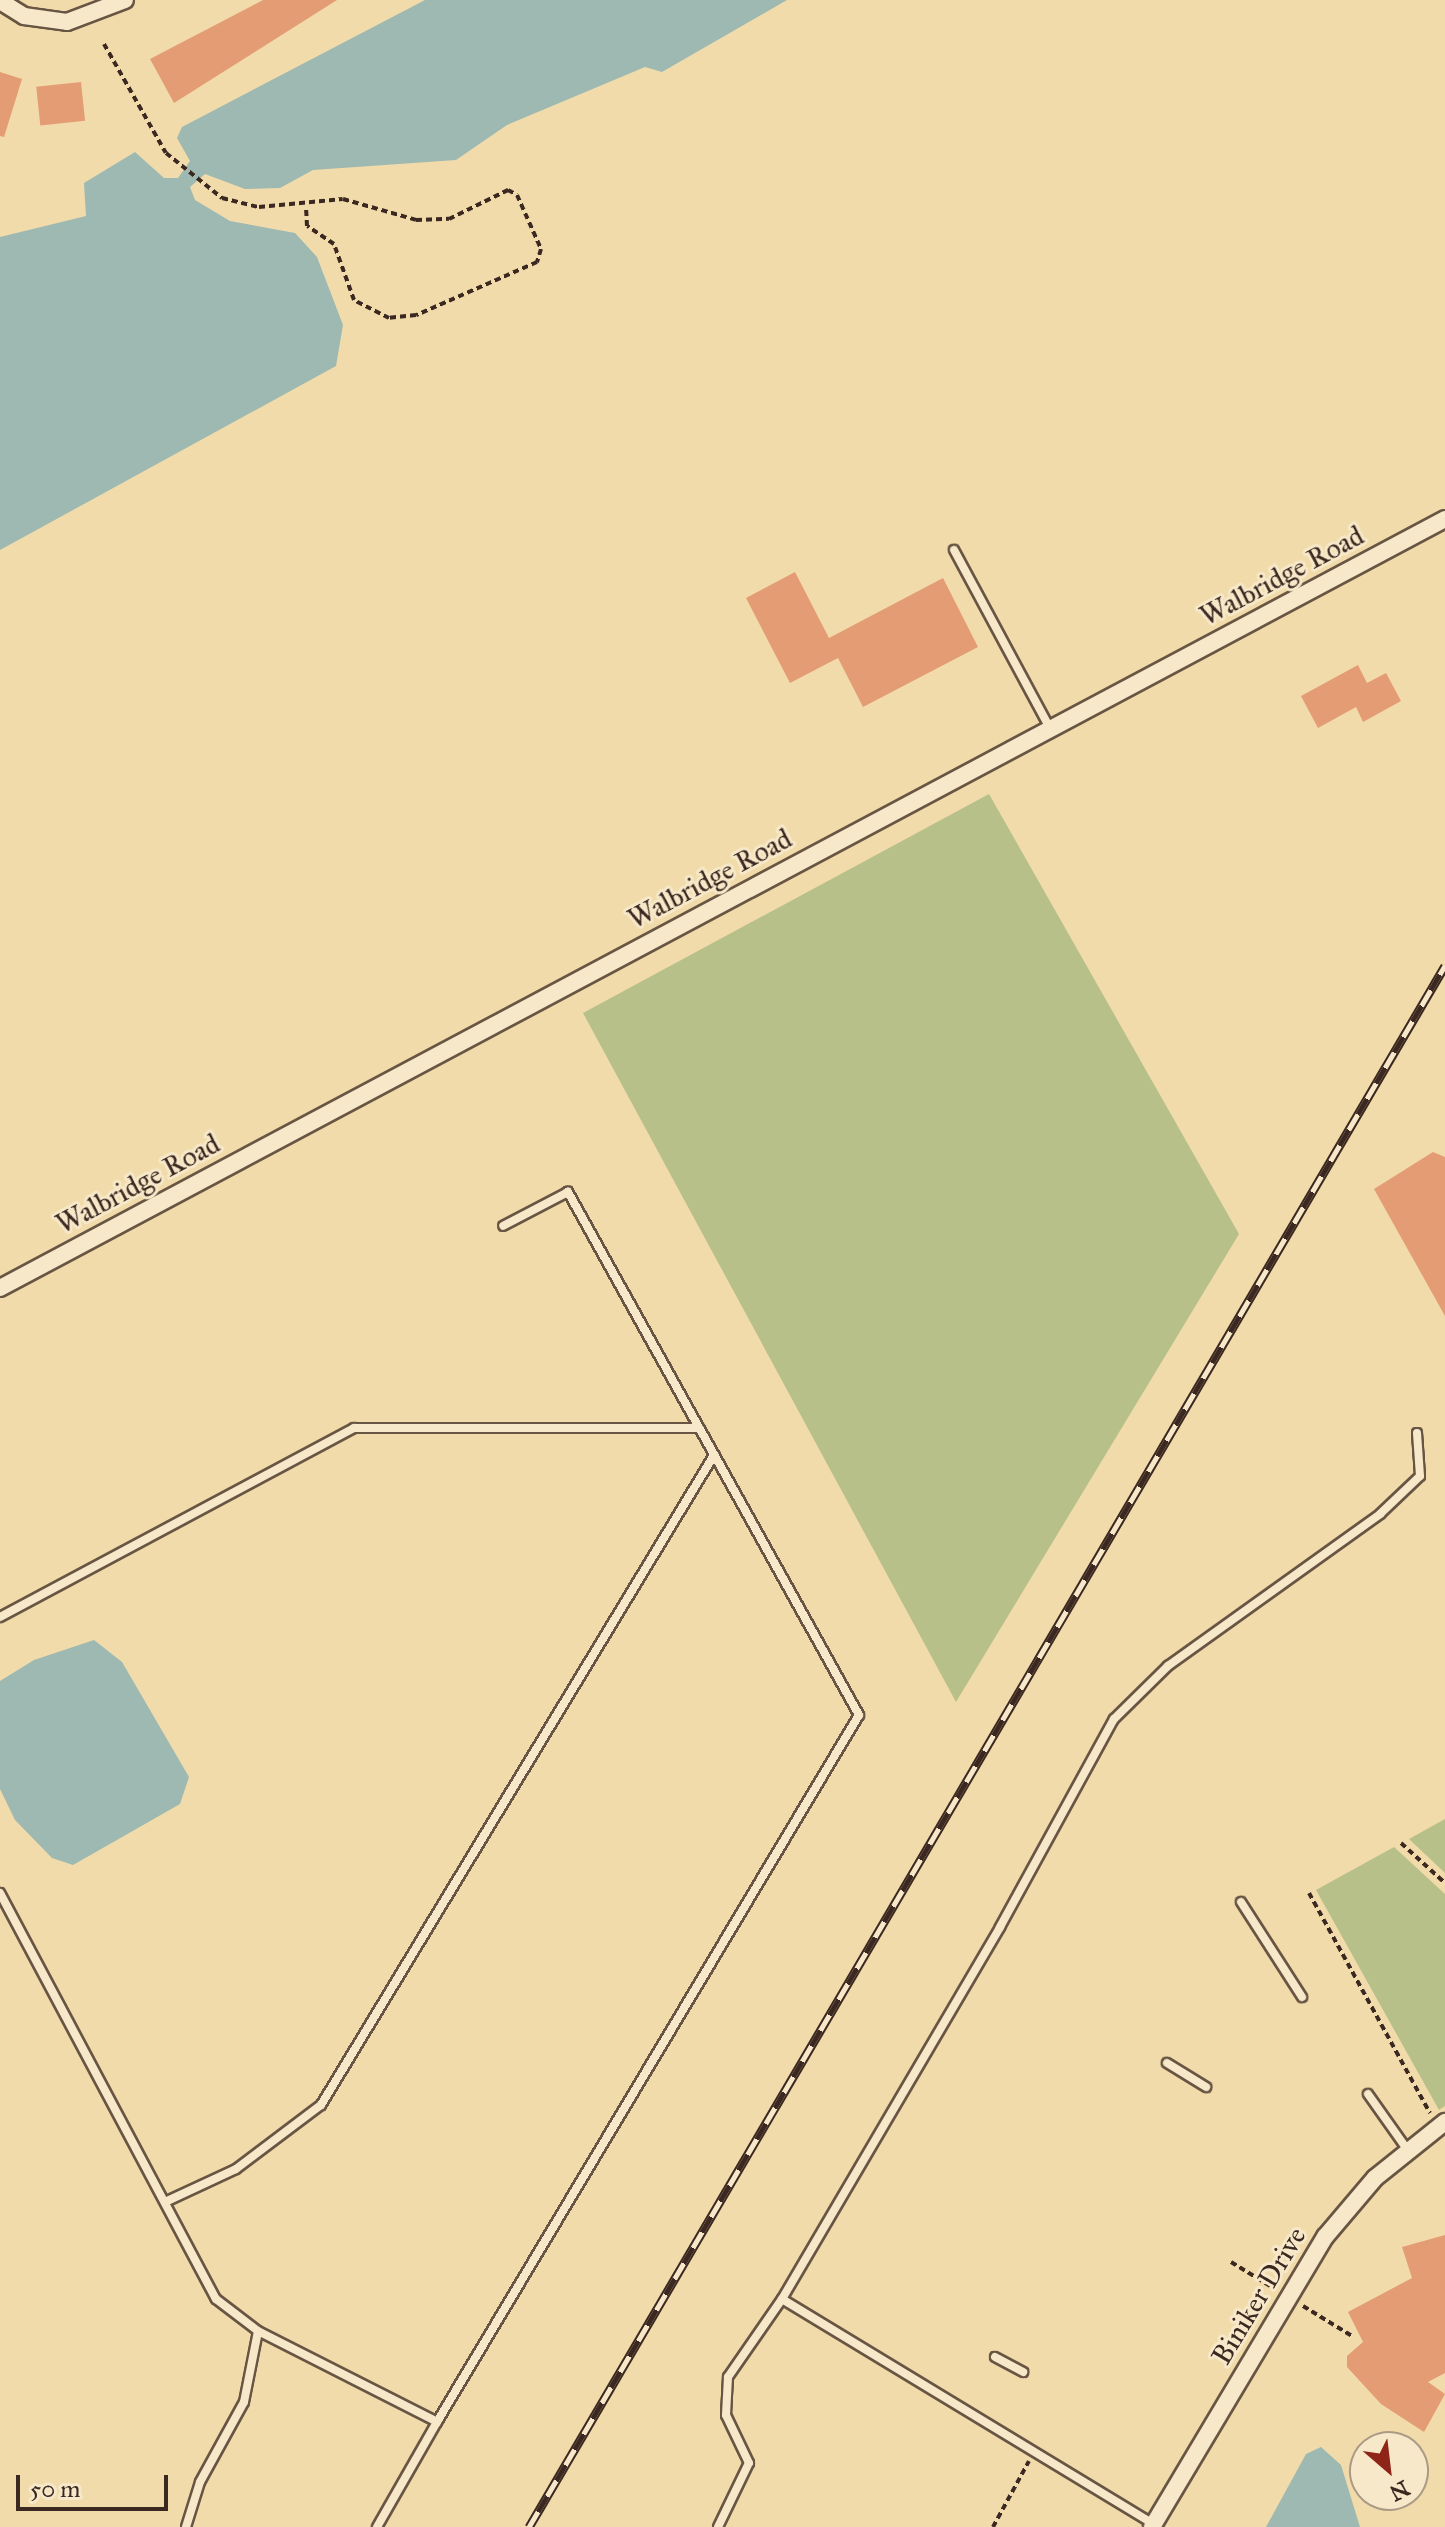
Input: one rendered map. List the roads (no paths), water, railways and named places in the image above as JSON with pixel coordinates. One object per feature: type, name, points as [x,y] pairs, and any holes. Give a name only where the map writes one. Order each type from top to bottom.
[{"type":"street","points":[[0,1],[52,22],[83,19],[125,0]]},
{"type":"street","name":"Walbridge Road","points":[[0,1288],[1445,519]]},
{"type":"street","name":"Biniker Drive","points":[[1153,2526],[1325,2237],[1407,2149],[1440,2125]]},
{"type":"lane","points":[[954,550],[1050,728]]},
{"type":"lane","points":[[377,2527],[859,1715],[568,1192],[503,1226]]},
{"type":"lane","points":[[0,1617],[354,1428],[699,1428]]},
{"type":"lane","points":[[718,2527],[749,2463],[726,2415],[728,2377],[782,2299],[1114,1719],[1168,1666],[1390,1505],[1420,1476],[1417,1433]]},
{"type":"lane","points":[[165,2202],[236,2169],[321,2105],[714,1455]]},
{"type":"lane","points":[[0,1893],[216,2299],[258,2331],[437,2422]]},
{"type":"lane","points":[[1241,1902],[1302,1997]]},
{"type":"lane","points":[[1167,2063],[1206,2087]]},
{"type":"lane","points":[[1368,2094],[1407,2149]]},
{"type":"lane","points":[[782,2299],[1153,2526]]},
{"type":"lane","points":[[186,2527],[200,2482],[244,2402],[258,2331]]},
{"type":"lane","points":[[995,2357],[1023,2372]]},
{"type":"water","points":[[425,0],[787,0],[662,72],[645,67],[507,125],[456,160],[313,170],[280,188],[245,189],[205,174],[190,187],[195,200],[230,221],[295,233],[317,257],[343,325],[336,366],[0,550],[0,237],[86,216],[84,183],[135,152],[164,178],[178,178],[190,161],[177,138],[182,127]]},
{"type":"water","points":[[94,1640],[122,1662],[189,1777],[180,1804],[73,1865],[52,1858],[15,1820],[0,1789],[0,1681],[34,1660]]},
{"type":"water","points":[[1321,2447],[1341,2465],[1349,2491],[1349,2511],[1355,2511],[1360,2527],[1266,2527],[1306,2454]]},
{"type":"railway","points":[[529,2527],[1445,966]]}]
